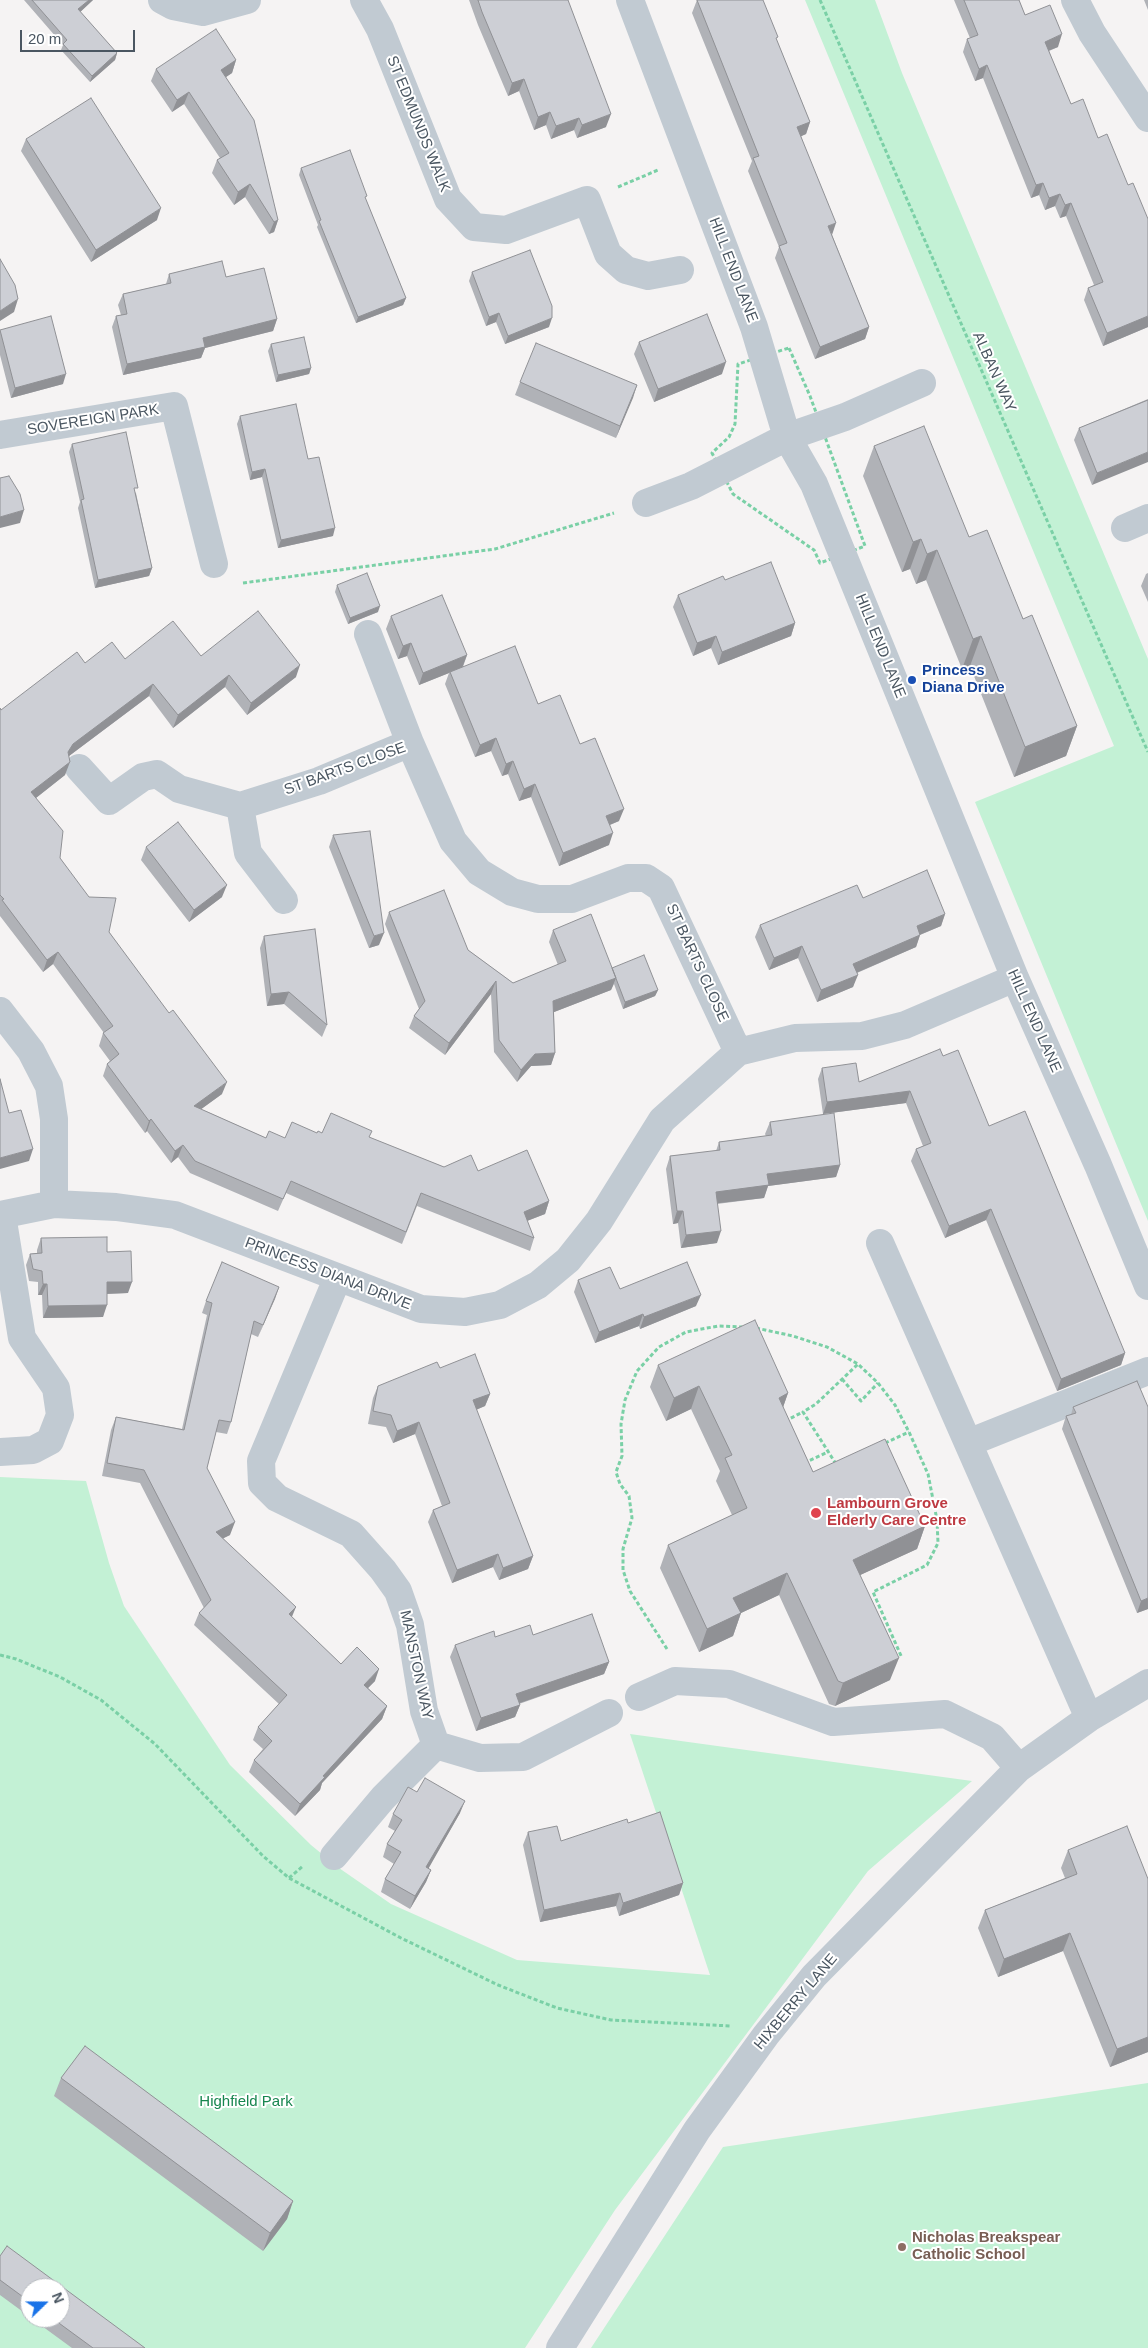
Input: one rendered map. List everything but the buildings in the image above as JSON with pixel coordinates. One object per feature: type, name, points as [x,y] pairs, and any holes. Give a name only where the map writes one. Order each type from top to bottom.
[{"type":"street","points":[[162,0],[173,6],[202,12],[247,0]]},
{"type":"street","name":"ST EDMUNDS WALK","points":[[364,0],[380,29],[448,200],[474,227],[506,230],[587,200]]},
{"type":"street","name":"HILL END LANE","points":[[630,0],[754,327],[787,437],[814,484],[1014,978],[1094,1156],[1148,1286]]},
{"type":"street","points":[[1076,0],[1092,33],[1148,118]]},
{"type":"street","points":[[587,200],[608,254],[626,270],[648,276],[680,270]]},
{"type":"street","points":[[646,503],[691,486],[787,437],[845,417],[922,383]]},
{"type":"street","name":"SOVEREIGN PARK","points":[[0,435],[174,406],[214,564]]},
{"type":"street","points":[[368,634],[410,743]]},
{"type":"street","name":"ST BARTS CLOSE","points":[[240,806],[319,780],[410,743],[453,841],[479,872],[512,892],[538,899],[572,898],[628,878],[646,878],[661,888],[738,1052]]},
{"type":"street","points":[[79,768],[109,801],[143,778],[157,774],[179,790],[240,806],[248,853],[284,900]]},
{"type":"street","name":"PRINCESS DIANA DRIVE","points":[[1,1215],[54,1204],[116,1207],[175,1216],[337,1279],[421,1309],[465,1312],[500,1305],[538,1285],[568,1260],[599,1221],[662,1120],[738,1052],[795,1038],[862,1036],[905,1025],[1014,978]]},
{"type":"street","points":[[0,1011],[31,1051],[50,1086],[54,1119],[54,1204]]},
{"type":"street","points":[[0,1452],[32,1450],[50,1441],[60,1415],[56,1388],[11,1339],[1,1215]]},
{"type":"street","points":[[880,1243],[1089,1718]]},
{"type":"street","name":"MANSTON WAY","points":[[337,1279],[261,1461],[262,1483],[277,1498],[351,1534],[377,1562],[398,1591],[410,1625],[424,1711],[436,1745]]},
{"type":"street","points":[[968,1443],[1148,1370]]},
{"type":"street","points":[[639,1697],[675,1681],[729,1684],[833,1722],[945,1714],[992,1737],[1019,1768]]},
{"type":"street","name":"HIXBERRY LANE","points":[[560,2348],[697,2130],[766,2035],[814,1976],[1019,1768],[1089,1718],[1148,1683]]},
{"type":"street","points":[[334,1856],[383,1798],[436,1745],[480,1758],[523,1757],[609,1713]]},
{"type":"path","name":"ALBAN WAY","points":[[820,0],[1148,752]]},
{"type":"path","points":[[587,200],[666,167]]},
{"type":"path","points":[[214,564],[240,583],[495,549],[646,503]]},
{"type":"path","points":[[675,1681],[666,1648],[630,1591],[624,1570],[622,1550],[632,1518],[629,1496],[620,1484],[616,1472],[622,1456],[621,1424],[626,1400],[637,1371],[659,1347],[686,1332],[718,1326],[750,1327],[793,1336],[827,1347],[858,1364],[895,1405],[928,1474],[937,1520],[938,1543],[927,1565],[873,1592],[902,1658]]},
{"type":"path","points":[[777,1425],[816,1404],[858,1364]]},
{"type":"path","points":[[842,1379],[861,1401],[878,1384]]},
{"type":"path","points":[[803,1412],[836,1465],[846,1461]]},
{"type":"path","points":[[882,1444],[909,1432]]},
{"type":"path","points":[[801,1464],[828,1452]]},
{"type":"path","points":[[0,1655],[16,1659],[60,1677],[101,1700],[155,1744],[263,1856],[289,1878],[401,1938],[498,1985],[557,2008],[611,2020],[734,2026],[766,2035]]},
{"type":"green space","points":[[805,0],[875,0],[902,73],[1148,659],[1148,1221],[975,802],[1114,746]]},
{"type":"green space","name":"Highfield Park","points":[[0,1477],[86,1481],[109,1563],[124,1606],[230,1765],[311,1845],[339,1868],[391,1904],[517,1960],[710,1975],[630,1734],[972,1781],[868,1871],[615,2210],[525,2348],[0,2348]]},
{"type":"green space","name":"Nicholas Breakspear Catholic School","points":[[1148,2083],[1148,2348],[591,2348],[723,2147]]},
{"type":"place","name":"Princess Diana Drive","points":[[912,680]]},
{"type":"place","name":"Lambourn Grove Elderly Care Centre","points":[[816,1513]]},
{"type":"place","name":"Nicholas Breakspear Catholic School","points":[[902,2247]]}]
